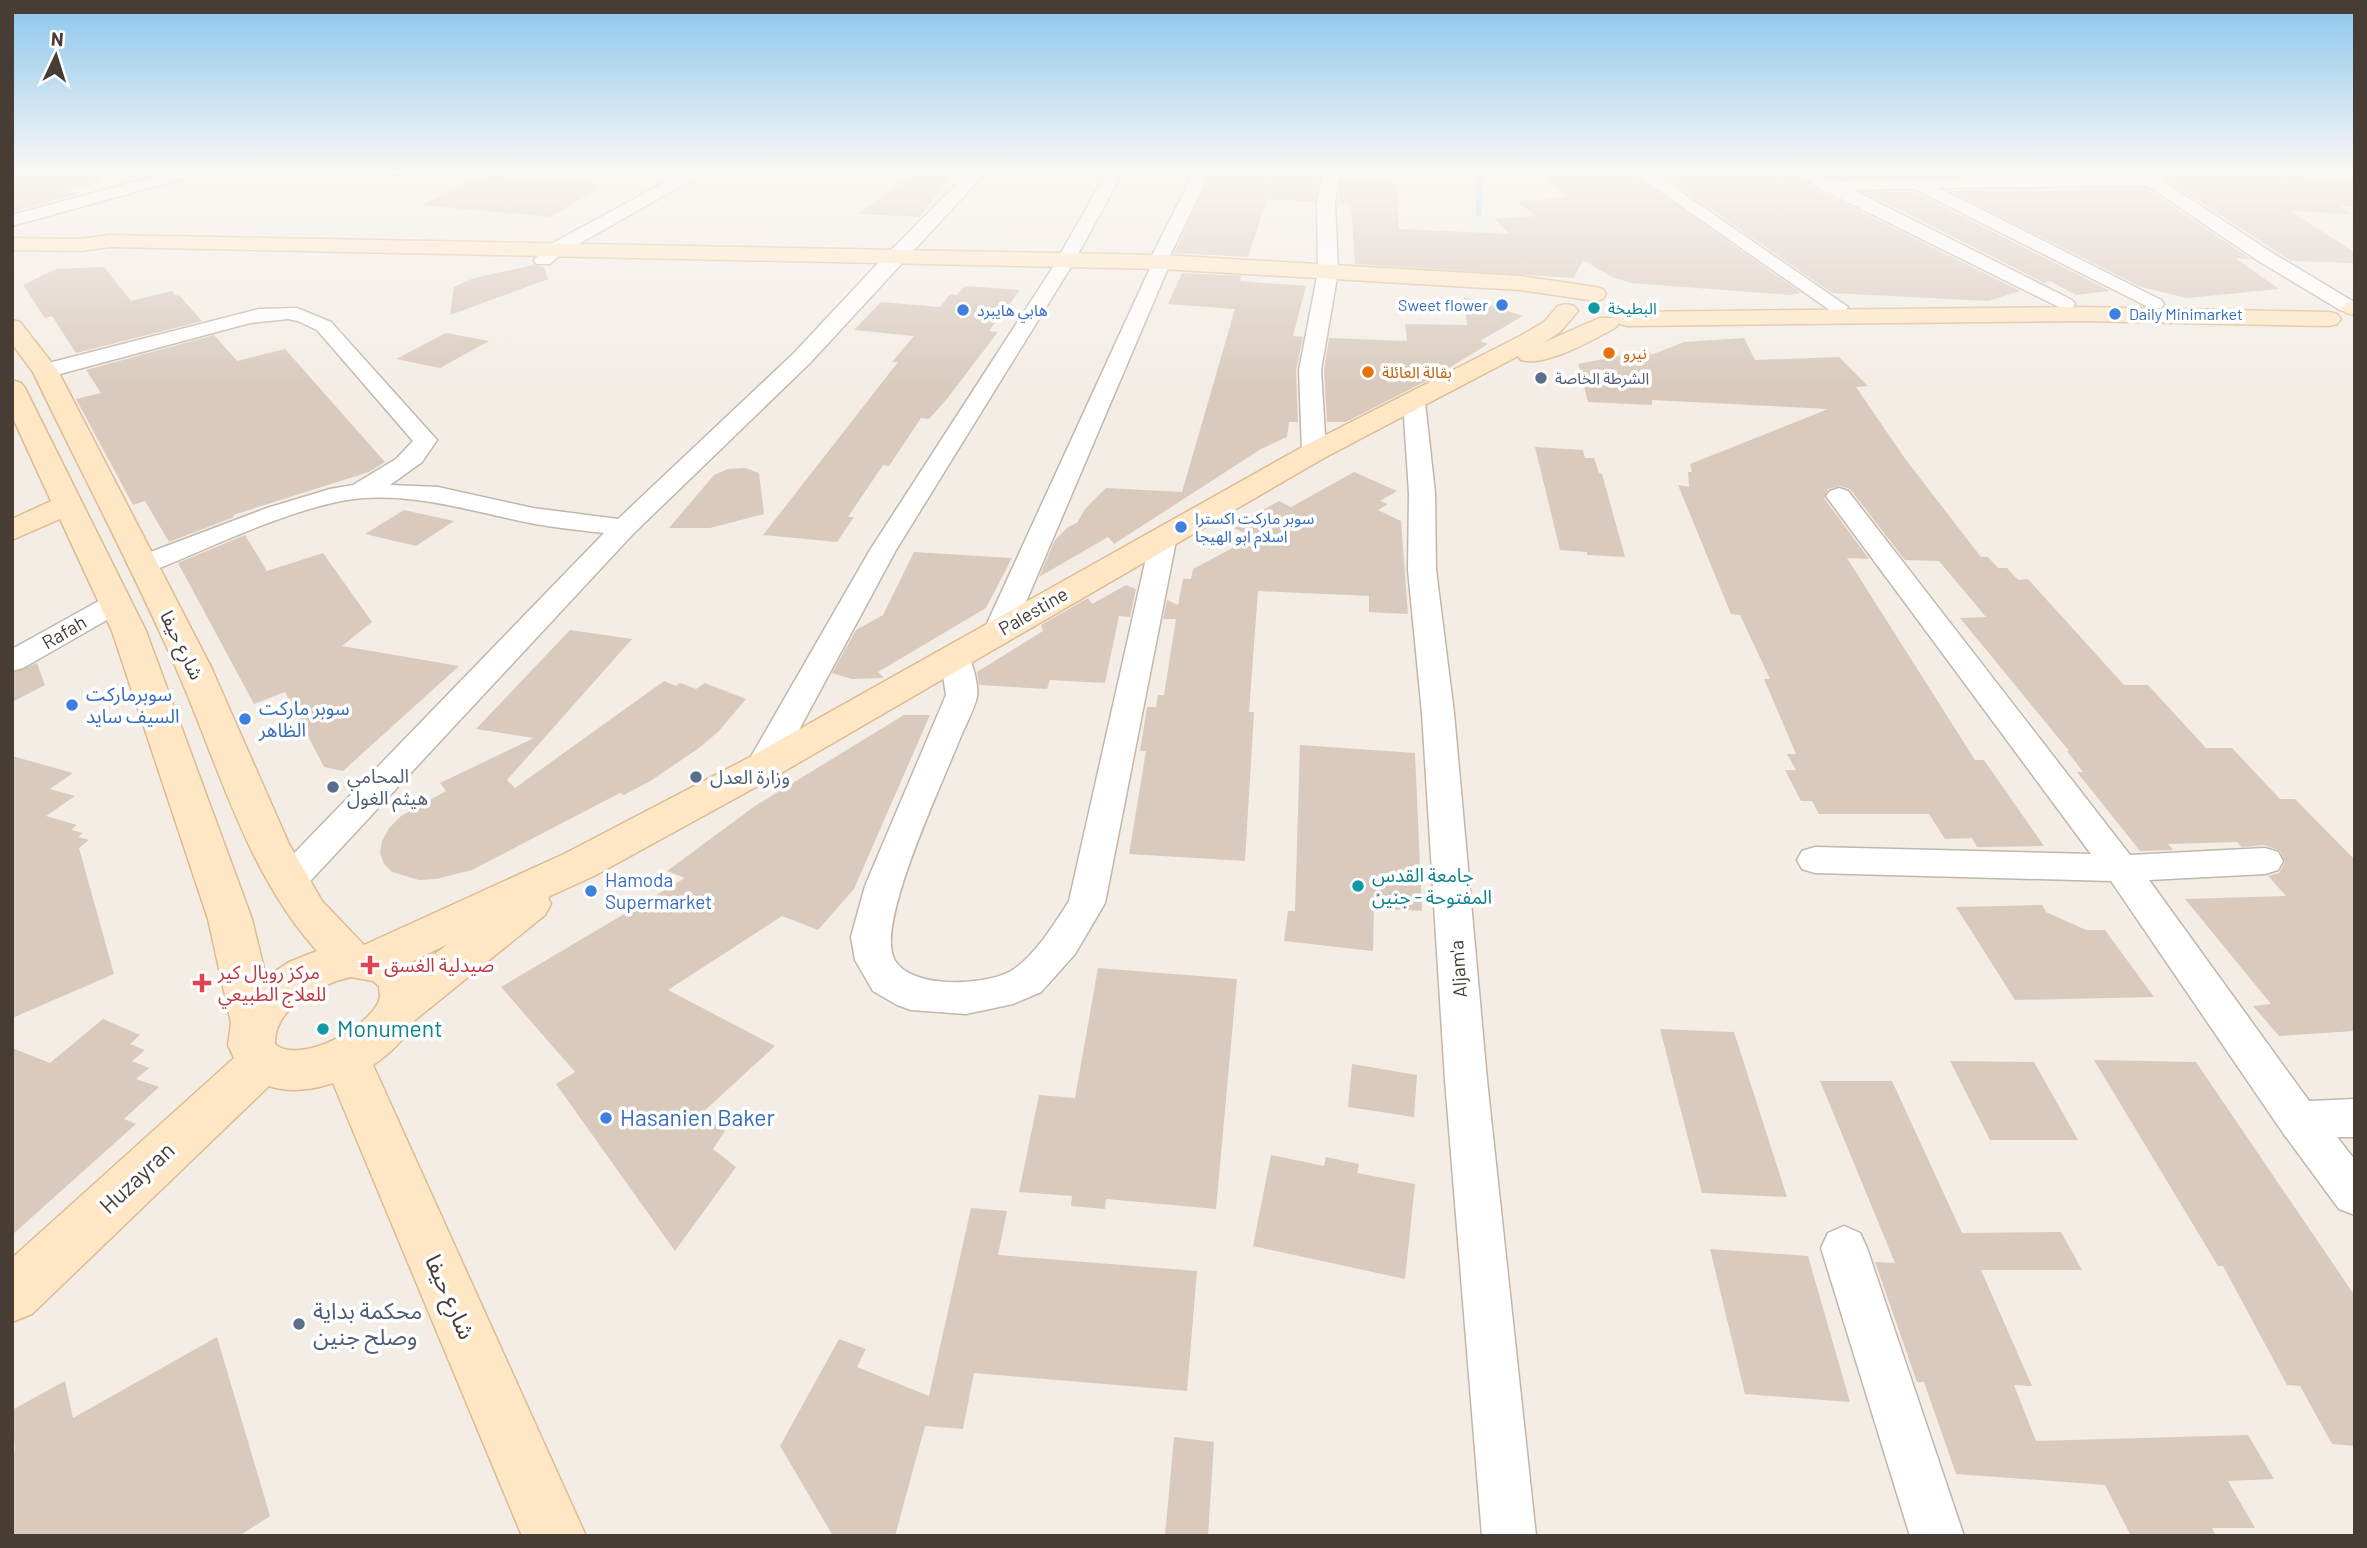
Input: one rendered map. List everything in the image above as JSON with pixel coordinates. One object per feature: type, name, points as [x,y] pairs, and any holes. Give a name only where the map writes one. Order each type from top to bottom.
[{"type":"main road","points":[[12,244],[80,245],[101,242]]},
{"type":"main road","points":[[149,242],[548,255]]},
{"type":"main road","points":[[12,259],[99,251],[1159,265],[1531,284],[1606,296],[1633,306],[1634,316],[1562,345],[1490,363]]},
{"type":"main road","points":[[1483,281],[1534,292],[1583,319],[1617,321],[2083,314],[2342,314]]},
{"type":"main road","points":[[1490,363],[1552,327],[1567,299],[1574,296],[1838,307],[2154,304],[2342,314]]},
{"type":"main road","name":"شارع حيفا","points":[[12,327],[45,371],[193,667],[269,844],[289,881],[307,912],[361,960]]},
{"type":"main road","name":"Palestine","points":[[579,866],[762,767],[1314,452],[1490,363]]},
{"type":"main road","points":[[12,388],[129,631],[230,919],[258,1042],[270,1067],[292,1071],[318,1068],[346,1058],[370,1044],[390,1025],[401,1006],[404,989],[399,975],[388,966],[361,960]]},
{"type":"main road","points":[[12,530],[68,504]]},
{"type":"main road","points":[[258,1042],[267,1004],[305,974],[361,960],[579,866]]},
{"type":"main road","points":[[401,1006],[579,866]]},
{"type":"main road","name":"Huzayran","points":[[12,1294],[258,1042]]},
{"type":"main road","name":"شارع حيفا","points":[[346,1058],[554,1536]]},
{"type":"street","points":[[548,255],[571,242]]},
{"type":"street","points":[[289,881],[624,528],[802,358],[910,242]]},
{"type":"street","points":[[762,767],[883,550],[1074,242]]},
{"type":"street","points":[[999,630],[1170,242]]},
{"type":"street","points":[[1314,452],[1310,370],[1328,272],[1327,242]]},
{"type":"street","points":[[1743,242],[1838,307]]},
{"type":"street","points":[[1941,242],[2065,304]]},
{"type":"street","points":[[2033,242],[2154,304]]},
{"type":"street","points":[[2243,242],[2342,314]]},
{"type":"street","points":[[2264,256],[2298,285],[2342,314]]},
{"type":"street","points":[[45,371],[249,317],[282,312],[309,316],[324,326],[425,439],[420,450],[407,461],[359,492]]},
{"type":"street","name":"Aljam'a","points":[[1414,402],[1422,493],[1422,570],[1438,713],[1466,1080],[1509,1536]]},
{"type":"street","points":[[142,565],[276,513],[339,494],[359,492],[438,495],[533,516],[624,528]]},
{"type":"street","points":[[1839,496],[2121,868],[2298,1120],[2355,1195]]},
{"type":"street","points":[[955,657],[962,695],[883,886],[870,937],[874,960],[887,980],[911,994],[934,998],[966,998],[999,993],[1027,981],[1062,944],[1087,903],[1164,536]]},
{"type":"street","name":"Rafah","points":[[12,662],[116,603]]},
{"type":"street","points":[[1815,860],[2121,868],[2265,861]]},
{"type":"street","points":[[2298,1120],[2355,1118]]},
{"type":"street","points":[[1844,1248],[1937,1536]]},
{"type":"building","points":[[1179,242],[1253,242],[1248,257],[1174,253]]},
{"type":"building","points":[[1354,242],[1729,242],[1801,293],[1790,295],[1632,283],[1612,277],[1583,260],[1574,278],[1355,264]]},
{"type":"building","points":[[1759,242],[1922,242],[2020,291],[1988,301],[1832,293]]},
{"type":"building","points":[[1963,242],[2013,242],[2110,291],[2076,295],[2050,281],[2044,283]]},
{"type":"building","points":[[2052,242],[2226,242],[2251,259],[2235,258],[2279,289],[2187,298],[2141,287]]},
{"type":"building","points":[[2262,242],[2339,242],[2355,253],[2355,263],[2291,261]]},
{"type":"building","points":[[533,265],[544,267],[548,279],[450,315],[454,287],[474,278]]},
{"type":"building","points":[[104,267],[131,301],[172,291],[176,296],[179,295],[202,321],[76,353],[52,316],[45,318],[23,285],[56,269]]},
{"type":"building","points":[[1182,273],[1241,276],[1240,281],[1306,286],[1293,336],[1303,337],[1296,370],[1298,422],[1289,422],[1287,437],[1261,449],[1114,544],[1108,537],[1039,577],[1055,540],[1068,527],[1077,523],[1085,509],[1106,488],[1182,492],[1235,309],[1168,304]]},
{"type":"building","points":[[965,286],[1020,290],[989,331],[998,332],[946,400],[929,419],[921,418],[889,466],[883,465],[848,517],[854,517],[837,542],[763,535],[898,362],[892,362],[914,336],[854,330],[881,302],[940,307],[950,294],[957,295]]},
{"type":"building","points":[[1464,297],[1523,316],[1480,341],[1488,344],[1436,376],[1346,422],[1327,422],[1324,370],[1329,338],[1407,341],[1405,324],[1467,325]]},
{"type":"building","points":[[446,333],[489,341],[440,368],[396,359]]},
{"type":"building","points":[[214,335],[237,361],[285,349],[385,462],[369,472],[233,515],[234,517],[169,542],[145,501],[133,505],[76,399],[101,393],[86,370]]},
{"type":"building","points":[[1744,338],[1755,360],[1839,357],[1868,386],[1856,387],[1906,460],[1981,557],[1988,557],[1998,568],[2007,568],[2018,580],[2028,579],[2124,685],[2148,685],[2206,748],[2232,748],[2280,799],[2295,799],[2355,860],[2355,1031],[2279,1036],[2253,1006],[2271,1004],[2185,899],[2286,896],[2268,876],[2279,873],[2285,862],[2280,851],[2265,845],[2242,847],[2237,842],[2168,844],[2173,850],[2140,851],[2077,772],[2083,772],[2069,751],[1960,618],[1986,617],[1939,561],[1905,560],[1850,489],[1840,486],[1828,489],[1824,498],[1869,559],[1847,558],[1975,760],[1984,760],[2044,846],[1977,847],[1972,838],[1945,839],[1929,814],[1819,814],[1812,801],[1801,801],[1785,770],[1796,770],[1787,754],[1796,754],[1764,679],[1770,679],[1740,615],[1731,614],[1678,485],[1689,487],[1688,472],[1692,472],[1690,464],[1828,409],[1652,400],[1652,405],[1588,402],[1578,364],[1649,350],[1651,355],[1684,342]]},
{"type":"building","points":[[1535,447],[1583,450],[1585,458],[1594,458],[1599,473],[1602,474],[1625,557],[1560,550]]},
{"type":"building","points":[[745,468],[759,473],[764,514],[710,528],[669,528],[714,475],[728,469]]},
{"type":"building","points":[[1354,472],[1397,491],[1380,501],[1388,504],[1378,510],[1401,521],[1408,614],[1369,612],[1369,596],[1258,591],[1249,712],[1254,712],[1245,861],[1129,854],[1146,751],[1140,751],[1147,707],[1156,707],[1158,695],[1164,695],[1176,619],[1163,619],[1167,600],[1178,605],[1183,579],[1191,579],[1193,569],[1253,537],[1232,527],[1279,501],[1291,507]]},
{"type":"building","points":[[404,510],[454,521],[416,546],[365,534]]},
{"type":"building","points":[[245,535],[267,571],[323,553],[372,622],[342,646],[459,666],[343,771],[324,767],[285,692],[254,704],[178,563]]},
{"type":"building","points":[[914,552],[1012,558],[986,608],[878,672],[884,678],[852,679],[832,673],[856,630],[883,615]]},
{"type":"building","points":[[1126,585],[1136,589],[1130,617],[1119,616],[1105,683],[1050,680],[1047,689],[979,685],[977,672],[1043,631],[1041,625],[1088,598],[1092,604]]},
{"type":"building","points":[[570,630],[632,639],[507,780],[515,788],[664,681],[696,689],[705,683],[746,699],[718,732],[652,780],[624,795],[620,793],[472,870],[436,879],[419,880],[392,872],[384,864],[380,853],[382,841],[389,828],[401,816],[446,791],[440,783],[534,738],[476,729]]},
{"type":"building","points":[[37,663],[45,685],[12,702],[12,673]]},
{"type":"building","points":[[904,715],[930,715],[854,889],[818,930],[782,916],[668,990],[775,1046],[701,1114],[725,1131],[713,1149],[736,1167],[675,1251],[556,1084],[575,1072],[501,987],[685,878],[667,871],[755,806]]},
{"type":"building","points":[[1300,745],[1415,753],[1422,911],[1374,908],[1373,951],[1284,941],[1288,911],[1295,911]]},
{"type":"building","points":[[12,756],[73,773],[50,789],[75,796],[46,816],[77,825],[71,830],[83,833],[78,837],[89,840],[79,848],[114,974],[12,1018]]},
{"type":"building","points":[[2042,905],[2046,912],[2086,930],[2105,930],[2154,997],[2015,1000],[1956,907]]},
{"type":"building","points":[[1098,968],[1237,979],[1216,1209],[1106,1199],[1105,1209],[1071,1206],[1072,1196],[1019,1192],[1039,1095],[1075,1098]]},
{"type":"building","points":[[103,1019],[140,1035],[130,1044],[145,1050],[132,1061],[149,1068],[136,1079],[159,1087],[124,1119],[136,1124],[12,1235],[12,1048],[50,1063]]},
{"type":"building","points":[[1660,1029],[1734,1032],[1787,1197],[1702,1193]]},
{"type":"building","points":[[2094,1060],[2196,1062],[2355,1296],[2355,1446],[2332,1444],[2300,1386],[2287,1385],[2223,1266],[2218,1266]]},
{"type":"building","points":[[1950,1061],[2034,1062],[2078,1140],[1990,1140]]},
{"type":"building","points":[[1352,1064],[1417,1075],[1414,1117],[1348,1107]]},
{"type":"building","points":[[1820,1081],[1892,1081],[1962,1233],[2061,1232],[2082,1270],[1981,1270],[2032,1386],[2014,1385],[2036,1441],[2248,1435],[2274,1479],[2228,1481],[2255,1528],[2212,1528],[2216,1536],[2131,1536],[2105,1485],[1956,1474],[1924,1382],[1917,1382],[1875,1262],[1895,1263]]},
{"type":"building","points":[[1271,1155],[1324,1166],[1326,1157],[1359,1164],[1357,1173],[1415,1184],[1405,1279],[1253,1246]]},
{"type":"building","points":[[971,1208],[1007,1211],[998,1255],[1197,1271],[1187,1391],[974,1373],[963,1429],[925,1426],[895,1536],[833,1536],[780,1446],[839,1339],[866,1349],[857,1367],[929,1396]]},
{"type":"building","points":[[1710,1249],[1808,1256],[1850,1402],[1745,1394]]},
{"type":"building","points":[[217,1337],[270,1516],[239,1536],[12,1536],[12,1452],[15,1451],[12,1410],[65,1381],[73,1418]]},
{"type":"building","points":[[1174,1437],[1214,1442],[1208,1536],[1165,1536]]},
{"type":"place","name":"Sweet flower","points":[[1502,305]]},
{"type":"place","name":"البطيخة","points":[[1594,308]]},
{"type":"place","name":"هابي هايبرد","points":[[963,310]]},
{"type":"place","name":"Daily Minimarket","points":[[2115,314]]},
{"type":"place","name":"نيرو","points":[[1609,353]]},
{"type":"place","name":"بقالة العائلة","points":[[1368,372]]},
{"type":"place","name":"الشرطة الخاصة","points":[[1541,378]]},
{"type":"place","name":"سوبر ماركت اكسترا اسلام ابو الهيجا","points":[[1181,527]]},
{"type":"place","name":"سوبرماركت السيف سايد","points":[[72,705]]},
{"type":"place","name":"سوبر ماركت الظاهر","points":[[245,719]]},
{"type":"place","name":"وزارة العدل","points":[[696,777]]},
{"type":"place","name":"المحامي هيثم الغول","points":[[333,787]]},
{"type":"place","name":"جامعة القدس المفتوحة - جنين","points":[[1358,886]]},
{"type":"place","name":"Hamoda Supermarket","points":[[591,891]]},
{"type":"place","name":"صيدلية الغسق","points":[[370,965]]},
{"type":"place","name":"مركز رويال كير للعلاج الطبيعي","points":[[202,983]]},
{"type":"place","name":"Monument","points":[[323,1029]]},
{"type":"place","name":"Hasanien Baker","points":[[606,1118]]},
{"type":"place","name":"محكمة بداية وصلح جنين","points":[[299,1324]]}]
